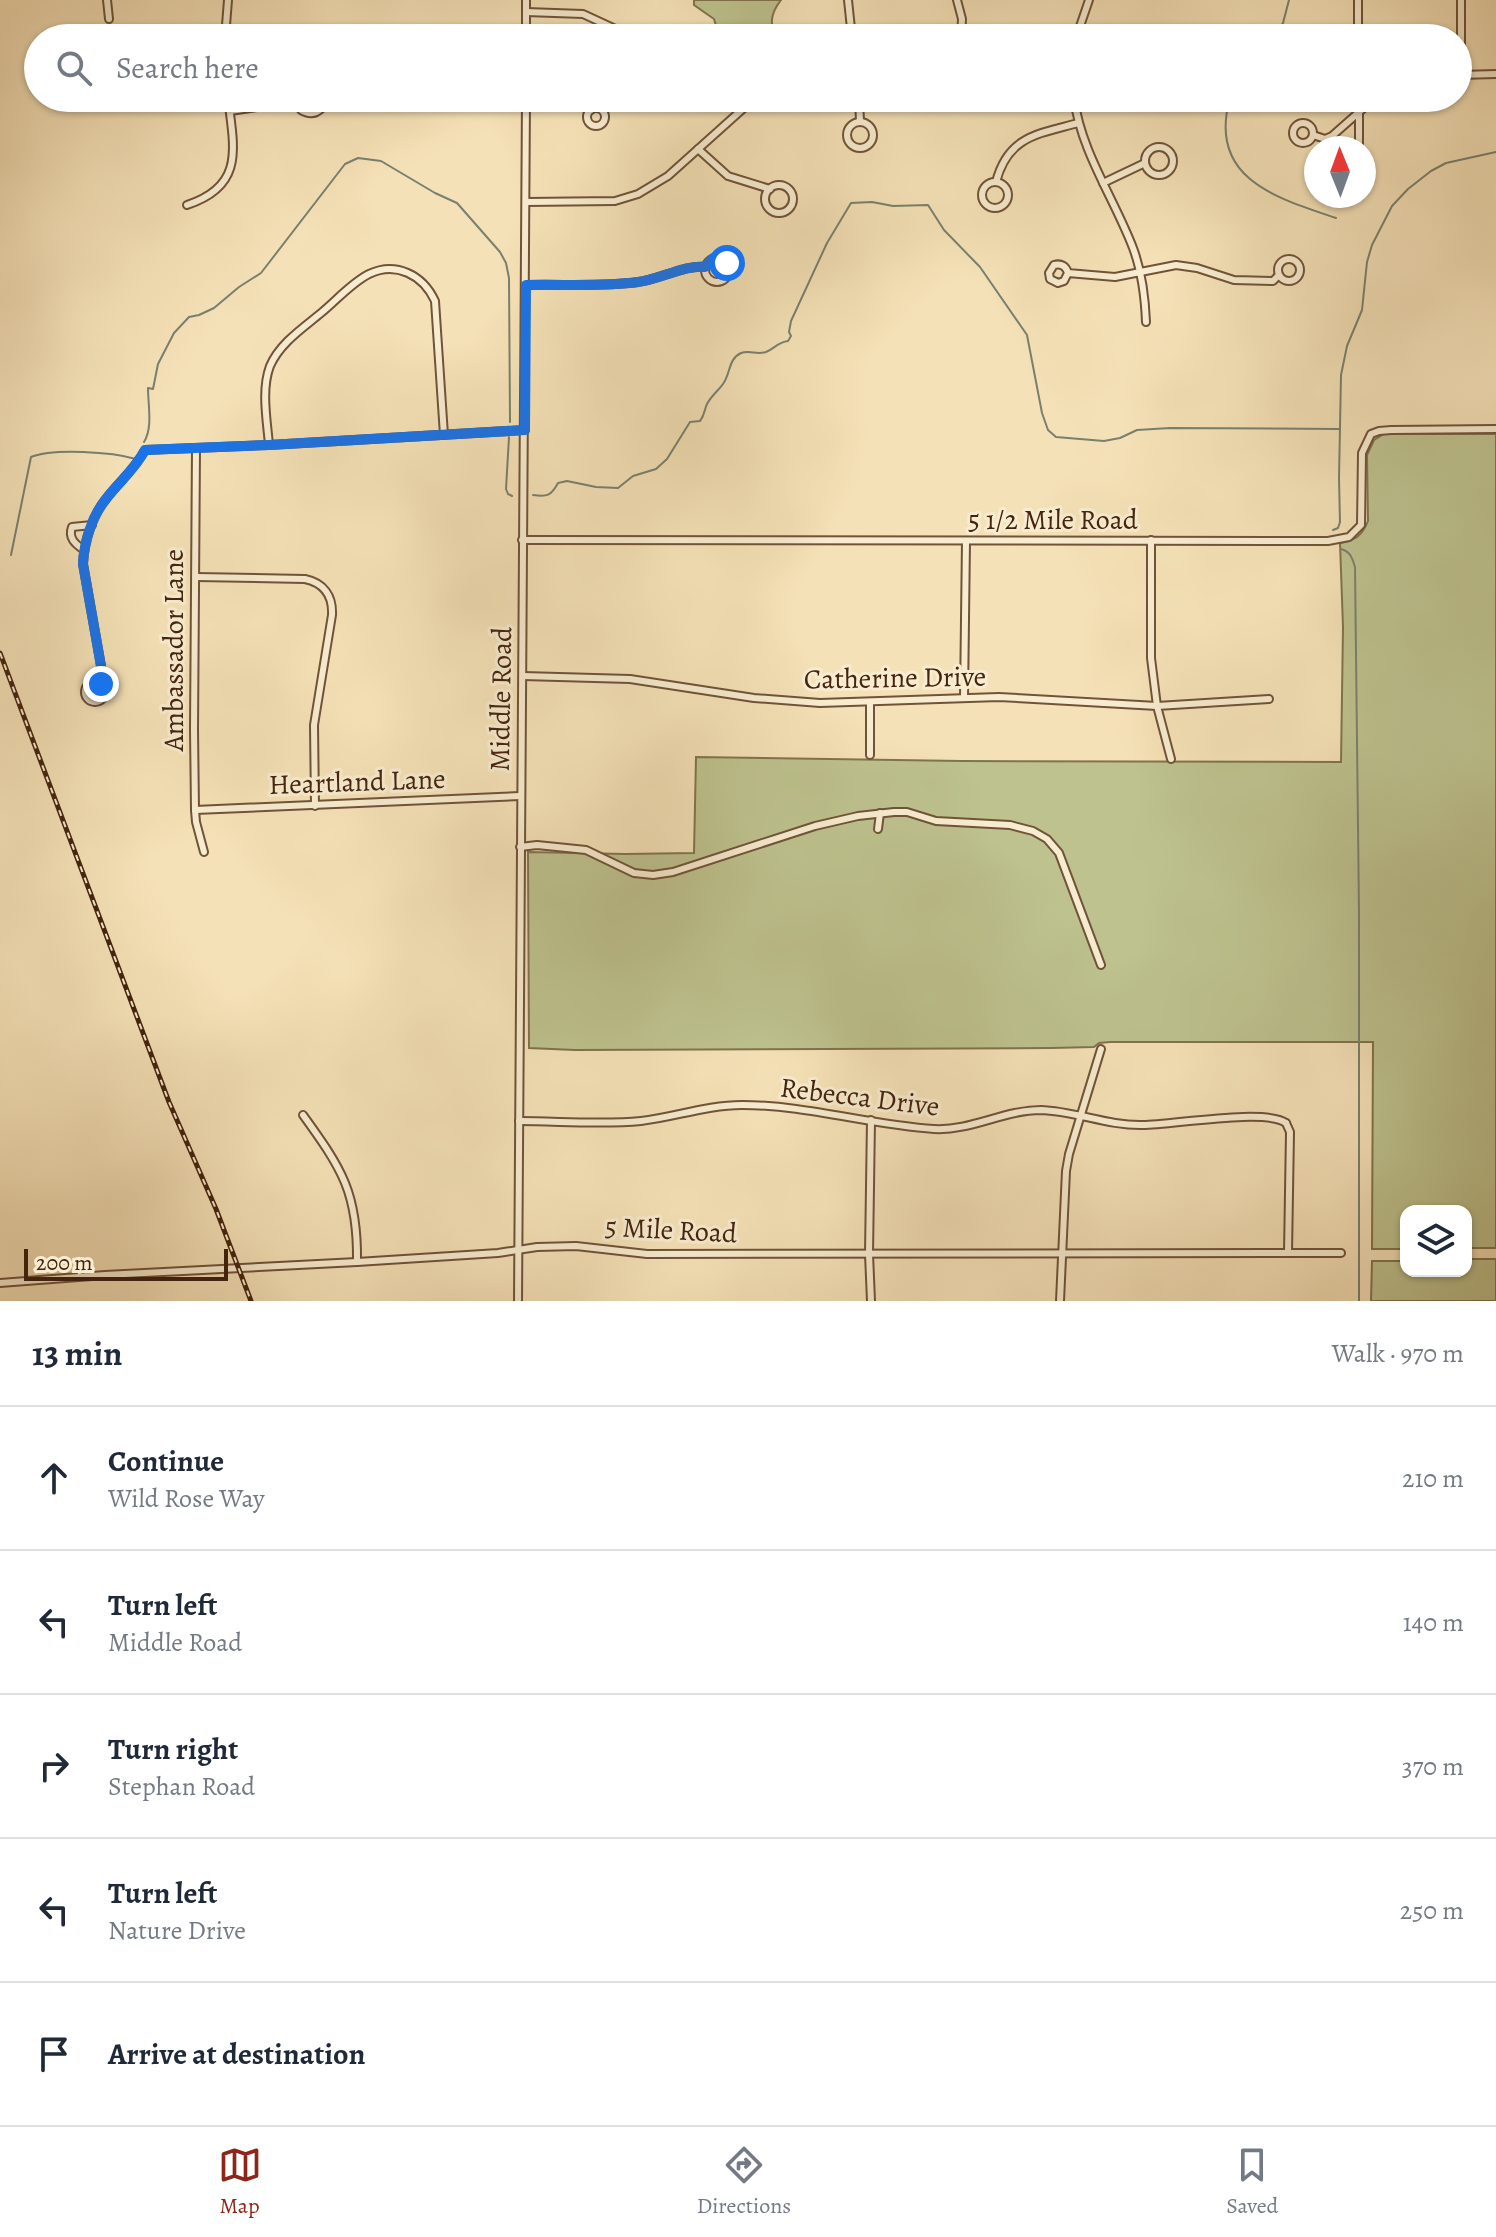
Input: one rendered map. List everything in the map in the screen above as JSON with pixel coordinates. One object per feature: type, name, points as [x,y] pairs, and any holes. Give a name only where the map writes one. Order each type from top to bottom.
[{"type":"street","points":[[107,0],[109,19]]},
{"type":"street","points":[[226,24],[228,0]]},
{"type":"street","points":[[526,0],[526,24]]},
{"type":"street","points":[[848,0],[851,24]]},
{"type":"street","points":[[957,0],[962,24]]},
{"type":"street","points":[[1081,24],[1089,0]]},
{"type":"street","points":[[1358,0],[1358,24]]},
{"type":"street","points":[[1461,0],[1461,24]]},
{"type":"street","points":[[526,12],[583,14],[605,24]]},
{"type":"street","points":[[1472,75],[1496,74]]},
{"type":"street","points":[[187,205],[211,195],[224,182],[232,166],[234,147],[230,112]]},
{"type":"street","name":"Middle Road","points":[[518,1301],[526,112]]},
{"type":"street","points":[[526,202],[615,201],[638,194],[659,182],[739,112]]},
{"type":"street","points":[[860,112],[860,122]]},
{"type":"street","points":[[1076,112],[1086,146],[1127,233],[1140,271],[1146,322]]},
{"type":"street","points":[[1313,135],[1325,139],[1332,136],[1358,112]]},
{"type":"street","points":[[1359,112],[1359,136]]},
{"type":"street","points":[[860,122],[870,127],[873,138],[866,147],[857,148],[847,140],[847,132],[852,124],[860,122]]},
{"type":"street","points":[[996,182],[1004,186],[1008,197],[1004,205],[992,208],[985,204],[983,191],[996,182],[1006,157],[1018,143],[1036,134],[1078,123]]},
{"type":"street","points":[[1157,147],[1169,151],[1174,159],[1173,167],[1163,175],[1151,173],[1145,163],[1146,154],[1157,147]]},
{"type":"street","points":[[698,149],[728,176],[770,189],[778,185],[787,188],[793,195],[790,208],[782,213],[770,209],[766,197],[770,189]]},
{"type":"street","points":[[1103,183],[1145,163]]},
{"type":"street","points":[[717,258],[725,260],[729,271],[726,279],[715,282],[705,275],[705,267],[709,260],[717,258]]},
{"type":"street","points":[[1068,273],[1105,277],[1176,265],[1234,280],[1273,281],[1279,275]]},
{"type":"street","points":[[526,285],[627,284],[660,278],[697,266],[705,267]]},
{"type":"street","points":[[269,445],[265,389],[274,358],[288,341],[363,278],[387,269],[412,275],[426,286],[435,301],[444,435]]},
{"type":"street","name":"5 1/2 Mile Road","points":[[522,540],[1328,541],[1349,537],[1361,525],[1362,453],[1371,434],[1391,430],[1496,429]]},
{"type":"street","points":[[98,683],[101,666],[83,564],[84,550],[92,525],[106,499],[137,464],[145,450],[525,430]]},
{"type":"street","name":"Ambassador Lane","points":[[196,448],[195,810],[204,852]]},
{"type":"street","points":[[84,550],[73,542],[70,532],[72,527],[92,525]]},
{"type":"street","points":[[1151,540],[1151,658],[1157,706],[1171,759]]},
{"type":"street","points":[[964,697],[966,541]]},
{"type":"street","points":[[196,577],[305,579],[319,583],[328,594],[332,615],[314,725],[315,806]]},
{"type":"street","name":"Catherine Drive","points":[[523,676],[630,679],[785,701],[870,702],[964,697],[1157,706],[1269,699]]},
{"type":"street","points":[[870,702],[870,755]]},
{"type":"street","name":"Heartland Lane","points":[[195,810],[520,796]]},
{"type":"street","points":[[520,847],[537,845],[586,850],[634,873],[653,875],[673,872],[815,826],[858,816],[907,812],[936,821],[1010,825],[1033,831],[1047,839],[1059,853],[1101,965]]},
{"type":"street","points":[[878,829],[880,813]]},
{"type":"street","points":[[1060,1301],[1066,1171],[1101,1049]]},
{"type":"street","name":"Rebecca Drive","points":[[519,1121],[630,1122],[697,1109],[740,1105],[936,1129],[966,1127],[1028,1111],[1055,1111],[1138,1126],[1216,1118],[1277,1118],[1288,1121],[1290,1132],[1288,1253]]},
{"type":"street","points":[[303,1115],[329,1150],[345,1181],[356,1222],[357,1262]]},
{"type":"street","points":[[871,1120],[871,1301]]},
{"type":"street","name":"5 Mile Road","points":[[0,1283],[576,1246],[647,1254],[1341,1253]]},
{"type":"green space","points":[[694,0],[781,0],[775,9],[772,24],[716,24],[714,19],[694,5]]},
{"type":"green space","points":[[1384,434],[1496,434],[1496,1248],[1472,1248],[1472,1205],[1400,1205],[1400,1249],[1372,1249],[1373,1042],[1110,1042],[1094,1047],[1051,1048],[529,1048],[528,852],[694,853],[696,757],[1341,762],[1343,627],[1340,543],[1358,536],[1368,521],[1367,455],[1374,440]]},
{"type":"green space","points":[[1472,1259],[1496,1259],[1496,1301],[1371,1301],[1372,1261],[1400,1261],[1400,1277],[1472,1277]]},
{"type":"waterway","points":[[1282,24],[1289,0]]},
{"type":"waterway","points":[[1228,112],[1229,148],[1238,166],[1252,181],[1270,193],[1336,218]]},
{"type":"waterway","points":[[1333,530],[1338,528],[1340,522],[1341,375],[1347,346],[1362,310],[1372,245],[1392,206],[1431,171],[1446,163],[1496,152]]},
{"type":"waterway","points":[[144,442],[149,423],[148,388],[153,389],[158,364],[174,333],[189,317],[214,308],[261,273],[345,164],[358,158],[381,161],[457,203],[500,252],[509,278],[510,422]]},
{"type":"waterway","points":[[533,495],[548,495],[558,483],[567,481],[618,488],[633,476],[656,469],[667,459],[690,422],[702,419],[710,398],[723,384],[737,356],[744,352],[766,352],[788,341],[791,321],[827,243],[851,203],[928,205],[944,230],[980,267],[1027,335],[1042,413],[1048,430],[1056,437],[1104,441],[1137,430],[1170,428],[1340,429]]},
{"type":"waterway","points":[[509,437],[506,489],[512,496]]},
{"type":"waterway","points":[[11,555],[31,457],[83,452],[136,459]]},
{"type":"waterway","points":[[1341,549],[1349,554],[1355,567],[1359,1301]]},
{"type":"railway","points":[[0,653],[169,1102],[216,1209],[251,1301]]},
{"type":"route","points":[[101,684],[98,683],[101,666],[83,564],[84,550],[100,507],[145,450],[525,430],[526,285],[627,284],[660,278],[697,266],[705,267],[713,258],[721,258],[727,263]]}]
